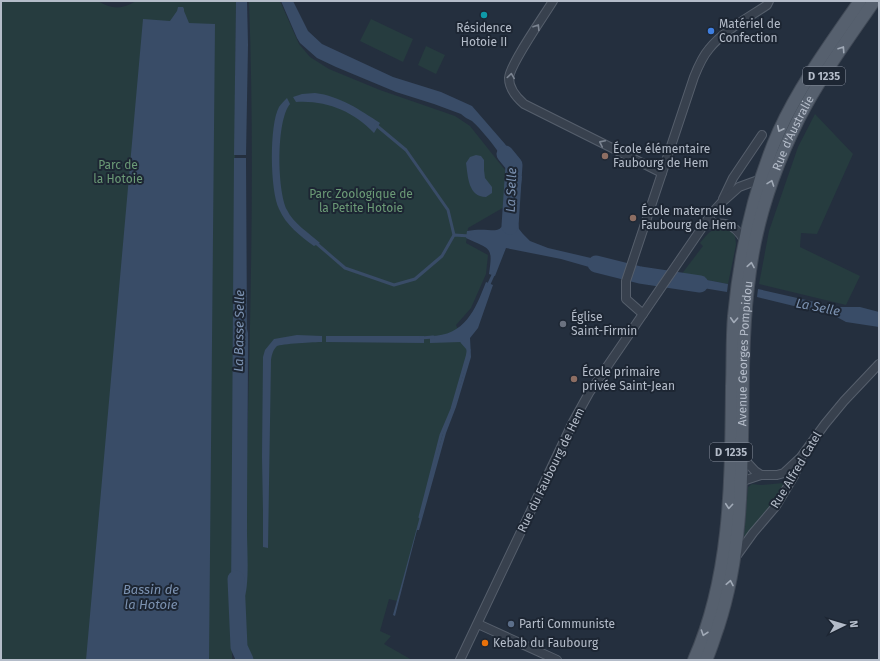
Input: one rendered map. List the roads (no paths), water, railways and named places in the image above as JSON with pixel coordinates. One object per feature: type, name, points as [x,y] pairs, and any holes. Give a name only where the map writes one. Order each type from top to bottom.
[{"type":"main road","name":"Rue d'Australie","points":[[751,214],[761,179],[780,130],[800,93],[829,46],[860,1]]},
{"type":"main road","name":"Rue d'Australie","points":[[763,211],[769,188],[799,118],[819,83],[874,1]]},
{"type":"main road","name":"Avenue Georges Pompidou","points":[[694,660],[714,604],[742,457],[746,312],[751,265],[763,211]]},
{"type":"main road","name":"Avenue Georges Pompidou","points":[[706,660],[726,603],[734,561],[736,483],[734,318],[744,240],[751,214]]},
{"type":"street","points":[[553,1],[512,66],[509,80],[515,96],[524,104],[662,173]]},
{"type":"street","points":[[643,314],[626,299],[626,281],[694,77],[709,49],[719,38],[767,5],[769,1]]},
{"type":"street","name":"Rue d'Australie","points":[[721,203],[733,178],[762,135]]},
{"type":"street","name":"Rue d'Australie","points":[[643,314],[706,224],[712,212],[739,187],[761,179]]},
{"type":"street","points":[[706,224],[726,224],[736,228],[744,240]]},
{"type":"street","name":"Rue du Faubourg de Hem","points":[[460,660],[583,404],[643,314]]},
{"type":"street","name":"Rue Alfred Catel","points":[[734,561],[753,533],[776,506],[794,476],[801,457],[825,424],[844,401],[879,364]]},
{"type":"street","points":[[742,457],[755,471],[761,475]]},
{"type":"street","points":[[736,483],[761,475],[777,475],[784,473],[801,457]]},
{"type":"street","points":[[478,624],[557,660]]},
{"type":"water","points":[[236,1],[247,1],[248,45],[246,155],[234,155]]},
{"type":"water","points":[[281,1],[293,1],[308,31],[322,44],[393,77],[441,92],[472,106],[505,144],[519,164],[521,173],[510,174],[505,162],[488,138],[472,121],[461,114],[396,92],[317,58],[300,43]]},
{"type":"water","name":"Bassin de la Hotoie","points":[[178,7],[183,7],[189,23],[215,24],[209,660],[86,660],[143,19],[170,21]]},
{"type":"water","points":[[315,93],[341,100],[380,123],[374,133],[366,125],[338,108],[318,103],[296,102],[293,97],[302,94]]},
{"type":"water","points":[[287,98],[290,104],[285,113],[280,140],[281,187],[287,210],[290,215],[297,224],[320,243],[314,246],[289,225],[282,215],[276,200],[272,174],[272,142],[279,107]]},
{"type":"water","points":[[476,155],[481,156],[484,160],[485,178],[492,187],[492,193],[486,197],[476,194],[472,190],[468,179],[466,163],[470,157]]},
{"type":"water","points":[[234,158],[246,158],[248,568],[247,588],[243,601],[231,601]]},
{"type":"water","points":[[522,176],[519,202],[508,199],[511,177]]},
{"type":"water","points":[[508,202],[519,205],[519,229],[530,241],[548,248],[621,265],[617,275],[561,259],[506,248],[495,276],[489,274],[491,258],[490,253],[485,247],[466,238],[467,231],[497,230],[501,228],[506,215]]},
{"type":"water","points":[[639,268],[662,273],[655,282],[635,279]]},
{"type":"water","points":[[681,275],[728,284],[727,292],[691,286],[673,286]]},
{"type":"water","points":[[486,282],[493,285],[478,328],[470,338],[471,357],[456,407],[446,433],[419,530],[417,530],[395,616],[393,615],[430,478],[443,433],[459,390],[465,366],[466,346],[461,342],[430,343],[430,336],[452,332],[467,320],[478,302]]},
{"type":"water","points":[[758,289],[837,307],[860,307],[879,312],[879,327],[846,322],[835,316],[757,297]]},
{"type":"water","points":[[297,335],[322,336],[322,342],[280,345],[277,346],[272,354],[268,548],[263,547],[263,357],[265,350],[274,339]]},
{"type":"water","points":[[326,336],[424,336],[424,343],[326,342]]},
{"type":"water","points":[[231,606],[244,606],[243,627],[245,641],[252,660],[239,660],[235,644]]},
{"type":"waterway","points":[[376,125],[406,150],[448,210],[454,235]]},
{"type":"waterway","name":"La Selle","points":[[505,154],[514,165],[510,226]]},
{"type":"waterway","points":[[316,243],[345,268],[394,285],[415,279],[442,256],[454,235],[470,236]]},
{"type":"waterway","name":"La Selle","points":[[596,264],[640,275],[700,284]]},
{"type":"waterway","points":[[488,286],[494,273]]},
{"type":"waterway","points":[[421,338],[433,337]]},
{"type":"waterway","points":[[420,517],[441,435],[452,409],[469,350],[462,342]]},
{"type":"waterway","name":"La Basse Selle","points":[[236,579],[239,647],[245,660]]},
{"type":"place","name":"Résidence Hotoie II","points":[[484,15]]},
{"type":"place","name":"Matériel de Confection","points":[[711,31]]},
{"type":"place","name":"École élémentaire Faubourg de Hem","points":[[605,156]]},
{"type":"place","name":"École maternelle Faubourg de Hem","points":[[633,218]]},
{"type":"place","name":"Église Saint-Firmin","points":[[563,324]]},
{"type":"place","name":"École primaire privée Saint-Jean","points":[[574,379]]},
{"type":"place","name":"Parti Communiste","points":[[511,624]]},
{"type":"place","name":"Kebab du Faubourg","points":[[485,643]]},
{"type":"park label","name":"Parc de la Hotoie","points":[[118,172]]},
{"type":"park label","name":"Parc Zoologique de la Petite Hotoie","points":[[361,201]]}]
